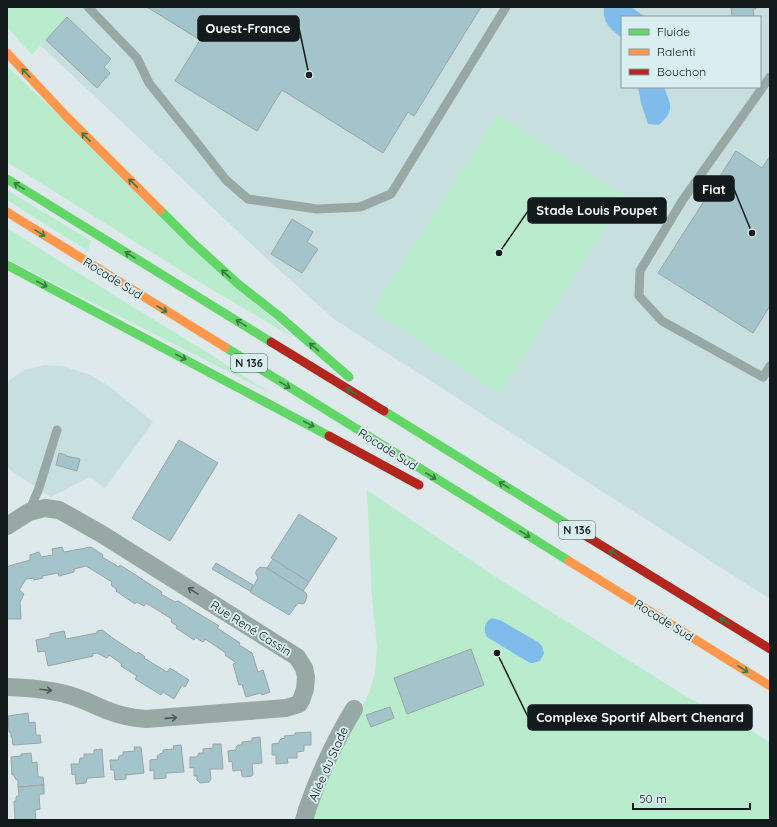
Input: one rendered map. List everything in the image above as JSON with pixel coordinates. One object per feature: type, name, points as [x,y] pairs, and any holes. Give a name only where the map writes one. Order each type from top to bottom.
[{"type":"highway","points":[[7,52],[82,132],[198,247],[237,283],[279,316],[397,418]]},
{"type":"highway","name":"N 136","points":[[7,179],[397,418],[770,650]]},
{"type":"highway","name":"Rocade Sud","points":[[7,212],[770,686]]},
{"type":"highway","points":[[7,265],[316,429],[428,491]]},
{"type":"highway","points":[[467,508],[492,514]]},
{"type":"street","name":"Rue René Cassin","points":[[7,687],[50,690],[85,701],[110,712],[133,718],[146,719],[286,708],[298,704],[302,698],[306,678],[304,668],[297,657],[112,540],[59,510],[45,508],[8,520]]},
{"type":"street","name":"Allée du Stade","points":[[304,820],[323,771],[341,732],[354,709]]},
{"type":"lane","points":[[88,7],[137,58],[149,82],[226,180],[248,199],[317,209],[360,207],[391,194],[506,7]]},
{"type":"lane","points":[[769,80],[682,201],[640,271],[639,296],[662,321],[763,377],[770,366]]},
{"type":"lane","points":[[29,512],[39,488],[57,430]]},
{"type":"shaded area","points":[[7,7],[770,7],[770,599],[334,319],[266,258],[35,40]]},
{"type":"shaded area","points":[[44,365],[63,366],[90,375],[106,384],[153,422],[105,488],[90,477],[51,497],[10,470],[7,466],[7,383],[25,370]]},
{"type":"green space","points":[[7,7],[56,7],[67,17],[32,55],[7,27]]},
{"type":"green space","points":[[7,66],[291,336],[201,283],[7,162]]},
{"type":"green space","points":[[498,114],[625,196],[500,393],[372,310]]},
{"type":"green space","points":[[7,190],[91,241],[88,251],[7,200]]},
{"type":"green space","points":[[7,228],[205,351],[270,393],[7,259]]},
{"type":"green space","points":[[367,490],[494,576],[687,697],[751,730],[770,743],[770,820],[311,820],[318,799],[369,693],[375,673],[377,646],[372,597]]},
{"type":"water","points":[[604,7],[631,7],[644,16],[621,16],[621,37],[608,25],[604,17]]},
{"type":"water","points":[[638,88],[664,88],[670,103],[668,115],[659,125],[648,124],[641,103]]},
{"type":"water","points":[[491,618],[500,620],[538,642],[542,646],[544,653],[540,661],[530,663],[487,637],[485,627]]},
{"type":"building","points":[[147,7],[481,7],[414,116],[408,112],[383,153],[282,90],[257,131],[175,81],[200,40]]},
{"type":"building","points":[[731,7],[756,7],[756,9],[753,9],[754,16],[732,16]]},
{"type":"building","points":[[67,17],[111,59],[104,67],[110,73],[97,88],[46,40]]},
{"type":"building","points":[[736,151],[762,168],[770,156],[770,306],[753,333],[658,273]]},
{"type":"building","points":[[292,219],[313,232],[307,242],[318,249],[302,273],[271,254]]},
{"type":"building","points":[[179,440],[218,463],[170,541],[132,518]]},
{"type":"building","points":[[59,453],[80,459],[77,471],[56,465]]},
{"type":"building","points":[[299,514],[337,538],[309,582],[271,558]]},
{"type":"building","points":[[62,547],[64,552],[91,547],[103,555],[102,557],[119,567],[120,565],[162,592],[161,594],[175,602],[178,601],[219,626],[217,628],[252,653],[258,672],[263,670],[270,692],[262,695],[261,693],[246,697],[242,684],[239,685],[233,664],[236,663],[225,655],[226,653],[205,639],[203,642],[195,637],[194,640],[176,628],[177,626],[171,622],[172,619],[146,603],[144,606],[137,602],[135,604],[116,591],[117,590],[111,585],[112,582],[86,566],[74,569],[74,572],[59,576],[58,573],[42,576],[43,578],[34,580],[33,578],[26,579],[19,590],[24,594],[20,602],[21,619],[7,619],[7,568],[9,566],[30,560],[30,555],[39,552],[41,557],[53,555],[52,549]]},
{"type":"building","points":[[273,559],[309,582],[303,591],[267,568]]},
{"type":"building","points":[[216,563],[253,585],[250,591],[212,569]]},
{"type":"building","points":[[260,567],[267,568],[306,593],[307,596],[305,602],[303,604],[298,603],[289,615],[250,592],[258,578],[256,571]]},
{"type":"building","points":[[102,630],[167,672],[170,668],[189,680],[185,687],[182,685],[174,699],[163,692],[161,695],[135,679],[137,676],[121,666],[122,664],[109,655],[107,658],[97,653],[92,654],[93,656],[48,666],[45,651],[38,652],[36,640],[50,637],[50,634],[64,631],[66,639],[97,633],[97,631]]},
{"type":"building","points":[[471,649],[484,685],[407,714],[394,678]]},
{"type":"building","points":[[390,707],[394,718],[371,727],[366,715]]},
{"type":"building","points":[[28,713],[29,723],[35,722],[36,735],[40,735],[41,743],[13,745],[11,733],[9,732],[8,716]]},
{"type":"building","points":[[311,732],[311,745],[304,745],[304,751],[297,752],[297,758],[287,758],[288,763],[276,764],[276,755],[272,755],[272,744],[279,743],[281,739],[285,738],[284,736],[295,735],[295,733]]},
{"type":"building","points":[[260,737],[262,763],[252,764],[252,776],[242,776],[241,770],[233,771],[232,761],[229,762],[228,751],[236,750],[238,745],[242,745],[242,742],[252,741],[252,738]]},
{"type":"building","points":[[213,744],[221,744],[223,769],[210,769],[211,779],[209,782],[200,783],[197,780],[197,776],[194,776],[194,767],[190,768],[190,757],[197,757],[199,753],[203,753],[203,749],[213,748]]},
{"type":"building","points":[[181,745],[184,772],[166,773],[166,778],[154,779],[154,770],[150,771],[150,760],[158,759],[157,756],[163,753],[163,750],[174,749],[173,746]]},
{"type":"building","points":[[134,747],[141,747],[144,773],[126,775],[126,779],[115,780],[114,770],[111,770],[110,760],[118,760],[119,756],[123,755],[123,752],[135,751]]},
{"type":"building","points":[[102,749],[104,777],[87,778],[86,783],[76,784],[75,774],[72,775],[71,764],[79,764],[80,758],[84,758],[84,754],[94,754],[94,750]]},
{"type":"building","points":[[31,753],[32,763],[37,762],[38,777],[43,777],[44,785],[18,787],[18,781],[14,775],[12,775],[11,757]]},
{"type":"building","points":[[44,785],[44,794],[39,794],[40,809],[35,810],[36,820],[15,820],[14,801],[16,801],[16,797],[19,795],[18,787]]},
{"type":"traffic: fast","points":[[7,179],[271,342]]},
{"type":"traffic: fast","points":[[160,210],[192,242],[237,283],[279,316],[349,377]]},
{"type":"traffic: fast","points":[[7,265],[329,436]]},
{"type":"traffic: fast","points":[[225,347],[569,561]]},
{"type":"traffic: fast","points":[[384,411],[578,531]]},
{"type":"traffic: slow","points":[[7,53],[66,116],[160,210]]},
{"type":"traffic: slow","points":[[7,212],[225,347]]},
{"type":"traffic: slow","points":[[569,561],[770,686]]},
{"type":"traffic: jam","points":[[271,342],[384,411]]},
{"type":"traffic: jam","points":[[329,436],[419,485]]},
{"type":"traffic: jam","points":[[578,531],[770,649]]},
{"type":"place","name":"Ouest-France","points":[[309,75]]},
{"type":"place","name":"Fiat","points":[[752,233]]},
{"type":"place","name":"Stade Louis Poupet","points":[[499,253]]},
{"type":"place","name":"Complexe Sportif Albert Chenard","points":[[497,653]]}]
